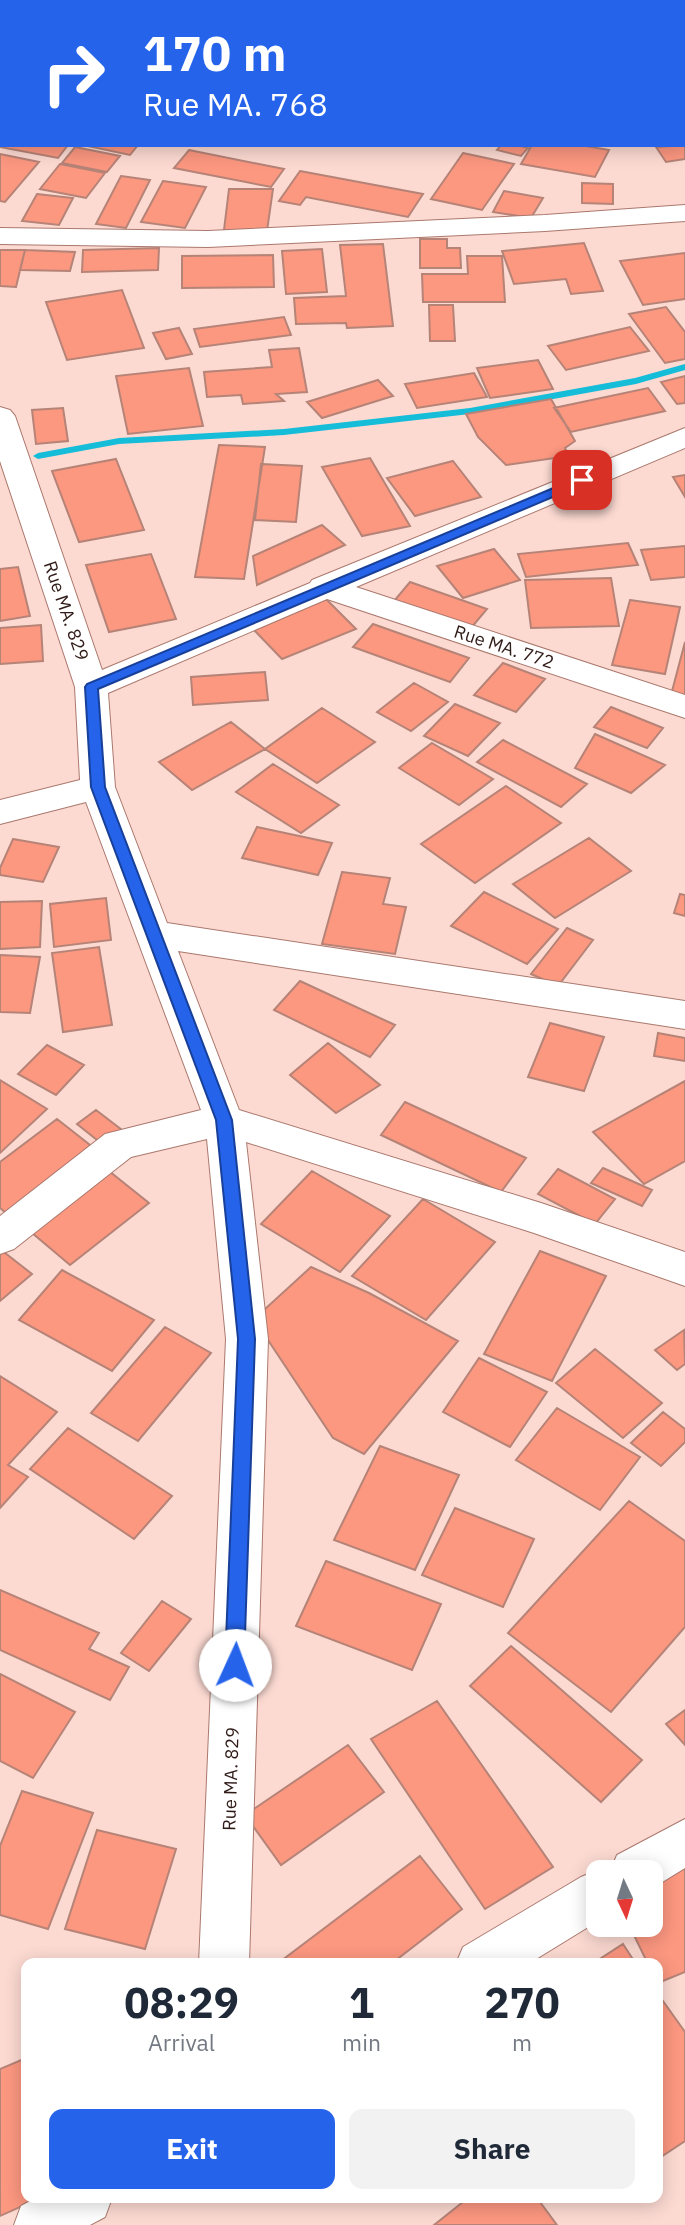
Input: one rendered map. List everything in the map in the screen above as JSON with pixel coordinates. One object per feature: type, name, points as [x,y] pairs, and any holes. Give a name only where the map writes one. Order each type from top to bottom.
[{"type":"street","points":[[0,236],[208,239],[685,213]]},
{"type":"street","name":"Rue MA. 829","points":[[0,416],[91,687],[98,787],[224,1120],[247,1339],[224,1958]]},
{"type":"street","points":[[91,687],[323,587],[685,437]]},
{"type":"street","name":"Rue MA. 772","points":[[323,587],[685,707]]},
{"type":"street","points":[[0,812],[98,787]]},
{"type":"street","points":[[154,934],[685,1015]]},
{"type":"street","points":[[0,1238],[119,1145],[224,1120],[541,1219],[685,1269]]},
{"type":"street","points":[[654,1860],[685,1842]]},
{"type":"street","points":[[491,1958],[586,1901]]},
{"type":"street","points":[[40,2225],[77,2203]]},
{"type":"building","points":[[0,147],[66,147],[58,158]]},
{"type":"building","points":[[75,147],[120,156],[107,172],[62,163]]},
{"type":"building","points":[[92,147],[136,147],[130,155]]},
{"type":"building","points":[[499,147],[528,148],[521,156],[497,150]]},
{"type":"building","points":[[531,147],[592,147],[609,150],[595,177],[521,164]]},
{"type":"building","points":[[656,147],[685,147],[685,159],[666,162]]},
{"type":"building","points":[[189,150],[284,169],[271,187],[174,168]]},
{"type":"building","points":[[463,153],[514,164],[482,210],[431,199]]},
{"type":"building","points":[[0,154],[39,162],[5,202],[0,201]]},
{"type":"building","points":[[60,164],[105,173],[86,198],[40,189]]},
{"type":"building","points":[[300,171],[423,194],[408,217],[306,197],[300,205],[279,201]]},
{"type":"building","points":[[121,176],[150,180],[126,228],[96,224]]},
{"type":"building","points":[[163,181],[206,187],[185,228],[141,222]]},
{"type":"building","points":[[582,183],[613,184],[613,204],[582,203]]},
{"type":"building","points":[[229,189],[273,189],[267,231],[224,230]]},
{"type":"building","points":[[504,191],[543,198],[531,218],[493,212]]},
{"type":"building","points":[[37,194],[73,198],[59,225],[22,221]]},
{"type":"building","points":[[420,239],[447,239],[447,248],[460,248],[461,268],[420,268]]},
{"type":"building","points":[[584,243],[603,291],[571,294],[566,279],[514,284],[502,251]]},
{"type":"building","points":[[383,244],[393,326],[347,328],[346,323],[296,324],[294,298],[346,296],[340,245]]},
{"type":"building","points":[[159,248],[158,270],[82,272],[83,250]]},
{"type":"building","points":[[322,249],[327,292],[286,294],[282,251]]},
{"type":"building","points":[[0,250],[25,250],[16,287],[0,286]]},
{"type":"building","points":[[25,250],[75,252],[70,271],[20,270]]},
{"type":"building","points":[[685,253],[685,299],[643,305],[620,261]]},
{"type":"building","points":[[273,255],[274,287],[182,288],[182,256]]},
{"type":"building","points":[[467,256],[502,256],[505,302],[423,302],[422,274],[468,274]]},
{"type":"building","points":[[122,290],[144,348],[67,360],[46,302]]},
{"type":"building","points":[[429,305],[453,305],[455,341],[430,341]]},
{"type":"building","points":[[666,307],[685,332],[685,359],[665,363],[629,314]]},
{"type":"building","points":[[284,317],[291,335],[200,347],[194,329]]},
{"type":"building","points":[[630,327],[649,351],[566,370],[548,346]]},
{"type":"building","points":[[179,328],[192,354],[166,359],[153,333]]},
{"type":"building","points":[[299,348],[307,392],[276,394],[284,401],[243,404],[241,395],[207,397],[204,372],[272,367],[269,350]]},
{"type":"building","points":[[538,360],[553,389],[490,398],[477,368]]},
{"type":"building","points":[[189,368],[203,426],[128,434],[116,376]]},
{"type":"building","points":[[474,373],[487,397],[417,408],[405,384]]},
{"type":"building","points":[[685,376],[685,403],[677,404],[661,382]]},
{"type":"building","points":[[378,380],[393,396],[322,418],[307,402]]},
{"type":"building","points":[[648,388],[665,411],[571,432],[554,408]]},
{"type":"building","points":[[551,399],[575,441],[565,448],[569,456],[506,465],[478,437],[466,414]]},
{"type":"building","points":[[63,408],[68,441],[36,444],[32,410]]},
{"type":"building","points":[[219,445],[265,447],[244,579],[195,577]]},
{"type":"building","points":[[370,458],[410,526],[362,536],[322,467]]},
{"type":"building","points":[[116,459],[144,530],[79,542],[52,471]]},
{"type":"building","points":[[453,461],[481,497],[415,516],[387,478]]},
{"type":"building","points":[[261,464],[302,466],[296,522],[255,520]]},
{"type":"building","points":[[685,475],[685,497],[673,477]]},
{"type":"building","points":[[322,525],[345,545],[257,585],[253,556]]},
{"type":"building","points":[[628,543],[638,565],[526,577],[518,554]]},
{"type":"building","points":[[685,546],[685,577],[651,580],[641,550]]},
{"type":"building","points":[[494,549],[520,580],[463,598],[437,566]]},
{"type":"building","points":[[151,554],[176,619],[109,632],[86,565]]},
{"type":"building","points":[[18,567],[30,616],[0,621],[0,569]]},
{"type":"building","points":[[611,578],[619,626],[531,628],[525,580]]},
{"type":"building","points":[[410,582],[487,609],[471,628],[394,601]]},
{"type":"building","points":[[326,599],[356,629],[282,659],[253,629]]},
{"type":"building","points":[[630,600],[680,607],[665,674],[612,665]]},
{"type":"building","points":[[373,624],[469,658],[450,682],[353,647]]},
{"type":"building","points":[[41,625],[43,661],[0,664],[0,628]]},
{"type":"building","points":[[685,642],[685,698],[671,695]]},
{"type":"building","points":[[503,663],[545,679],[516,712],[474,695]]},
{"type":"building","points":[[265,672],[268,700],[193,705],[191,677]]},
{"type":"building","points":[[414,683],[448,702],[411,731],[377,712]]},
{"type":"building","points":[[455,704],[500,723],[468,756],[424,736]]},
{"type":"building","points":[[611,707],[663,728],[647,748],[594,727]]},
{"type":"building","points":[[322,708],[375,742],[317,783],[265,749]]},
{"type":"building","points":[[231,722],[265,749],[192,790],[159,762]]},
{"type":"building","points":[[595,734],[665,765],[631,793],[575,768]]},
{"type":"building","points":[[503,740],[587,784],[561,807],[477,762]]},
{"type":"building","points":[[432,743],[493,779],[459,805],[399,768]]},
{"type":"building","points":[[273,764],[339,805],[301,833],[236,792]]},
{"type":"building","points":[[506,786],[561,823],[475,883],[421,844]]},
{"type":"building","points":[[257,827],[332,843],[318,875],[242,858]]},
{"type":"building","points":[[589,838],[631,871],[555,918],[513,884]]},
{"type":"building","points":[[13,839],[59,847],[43,882],[0,875],[0,868]]},
{"type":"building","points":[[342,872],[390,878],[383,904],[406,907],[395,954],[322,944]]},
{"type":"building","points":[[484,892],[558,929],[527,964],[451,926]]},
{"type":"building","points":[[680,894],[685,895],[685,916],[674,913]]},
{"type":"building","points":[[106,898],[111,940],[54,947],[50,904]]},
{"type":"building","points":[[42,901],[40,947],[0,949],[0,902]]},
{"type":"building","points":[[567,928],[593,940],[558,986],[531,974]]},
{"type":"building","points":[[99,947],[112,1025],[63,1032],[52,953]]},
{"type":"building","points":[[0,955],[40,957],[30,1013],[0,1012]]},
{"type":"building","points":[[300,981],[395,1025],[370,1057],[274,1010]]},
{"type":"building","points":[[550,1023],[604,1037],[584,1091],[528,1077]]},
{"type":"building","points":[[658,1033],[685,1038],[685,1061],[654,1056]]},
{"type":"building","points":[[328,1043],[380,1085],[336,1113],[290,1075]]},
{"type":"building","points":[[47,1045],[84,1065],[56,1095],[18,1074]]},
{"type":"building","points":[[0,1080],[47,1109],[0,1153]]},
{"type":"building","points":[[685,1081],[685,1161],[644,1184],[593,1132]]},
{"type":"building","points":[[405,1102],[526,1158],[501,1192],[381,1135]]},
{"type":"building","points":[[96,1110],[126,1133],[107,1148],[77,1124]]},
{"type":"building","points":[[57,1119],[99,1152],[13,1219],[0,1208],[0,1162]]},
{"type":"building","points":[[104,1167],[149,1203],[70,1265],[25,1227]]},
{"type":"building","points":[[603,1168],[652,1190],[642,1206],[591,1183]]},
{"type":"building","points":[[558,1169],[615,1199],[595,1224],[538,1194]]},
{"type":"building","points":[[312,1171],[390,1216],[340,1272],[261,1224]]},
{"type":"building","points":[[423,1199],[495,1242],[426,1320],[352,1276]]},
{"type":"building","points":[[0,1249],[32,1274],[0,1301]]},
{"type":"building","points":[[540,1251],[606,1276],[552,1381],[484,1354]]},
{"type":"building","points":[[311,1267],[369,1293],[458,1341],[364,1454],[333,1438],[254,1319]]},
{"type":"building","points":[[62,1270],[154,1320],[112,1371],[19,1320]]},
{"type":"building","points":[[165,1327],[211,1353],[138,1441],[91,1413]]},
{"type":"building","points":[[684,1330],[685,1364],[677,1370],[655,1350]]},
{"type":"building","points":[[595,1349],[662,1403],[623,1438],[556,1383]]},
{"type":"building","points":[[479,1358],[547,1392],[510,1447],[443,1412]]},
{"type":"building","points":[[0,1376],[57,1412],[8,1465],[28,1477],[0,1508]]},
{"type":"building","points":[[557,1408],[640,1457],[600,1510],[516,1460]]},
{"type":"building","points":[[663,1412],[685,1429],[685,1442],[661,1466],[631,1443]]},
{"type":"building","points":[[68,1428],[172,1496],[134,1539],[30,1469]]},
{"type":"building","points":[[380,1446],[459,1475],[415,1570],[334,1540]]},
{"type":"building","points":[[629,1501],[685,1541],[685,1627],[611,1712],[508,1633]]},
{"type":"building","points":[[455,1508],[534,1539],[503,1607],[422,1575]]},
{"type":"building","points":[[326,1561],[441,1604],[412,1670],[296,1626]]},
{"type":"building","points":[[0,1590],[99,1633],[89,1649],[129,1667],[110,1700],[0,1650]]},
{"type":"building","points":[[162,1601],[191,1619],[149,1671],[121,1653]]},
{"type":"building","points":[[511,1646],[642,1760],[601,1802],[470,1686]]},
{"type":"building","points":[[0,1674],[75,1712],[33,1778],[0,1761]]},
{"type":"building","points":[[437,1701],[553,1867],[485,1909],[371,1739]]},
{"type":"building","points":[[685,1710],[685,1745],[666,1724]]},
{"type":"building","points":[[348,1745],[384,1792],[281,1865],[245,1815]]},
{"type":"building","points":[[22,1791],[93,1813],[48,1929],[0,1915],[0,1846]]},
{"type":"building","points":[[97,1830],[176,1849],[145,1949],[65,1929]]},
{"type":"building","points":[[420,1856],[462,1909],[399,1958],[285,1958]]},
{"type":"building","points":[[685,1865],[685,1972],[663,1981],[663,1958],[645,1958],[635,1937],[663,1937],[663,1874]]},
{"type":"building","points":[[623,1944],[632,1958],[601,1958]]},
{"type":"building","points":[[663,2001],[685,2032],[685,2141],[663,2156]]},
{"type":"building","points":[[21,2060],[21,2203],[29,2203],[0,2216],[0,2069]]},
{"type":"building","points":[[462,2203],[541,2203],[557,2225],[434,2225]]},
{"type":"waterway","points":[[38,456],[119,441],[284,432],[470,411],[636,381],[685,367]]},
{"type":"route","points":[[235,1665],[247,1339],[224,1120],[98,787],[91,687],[582,480]]}]
